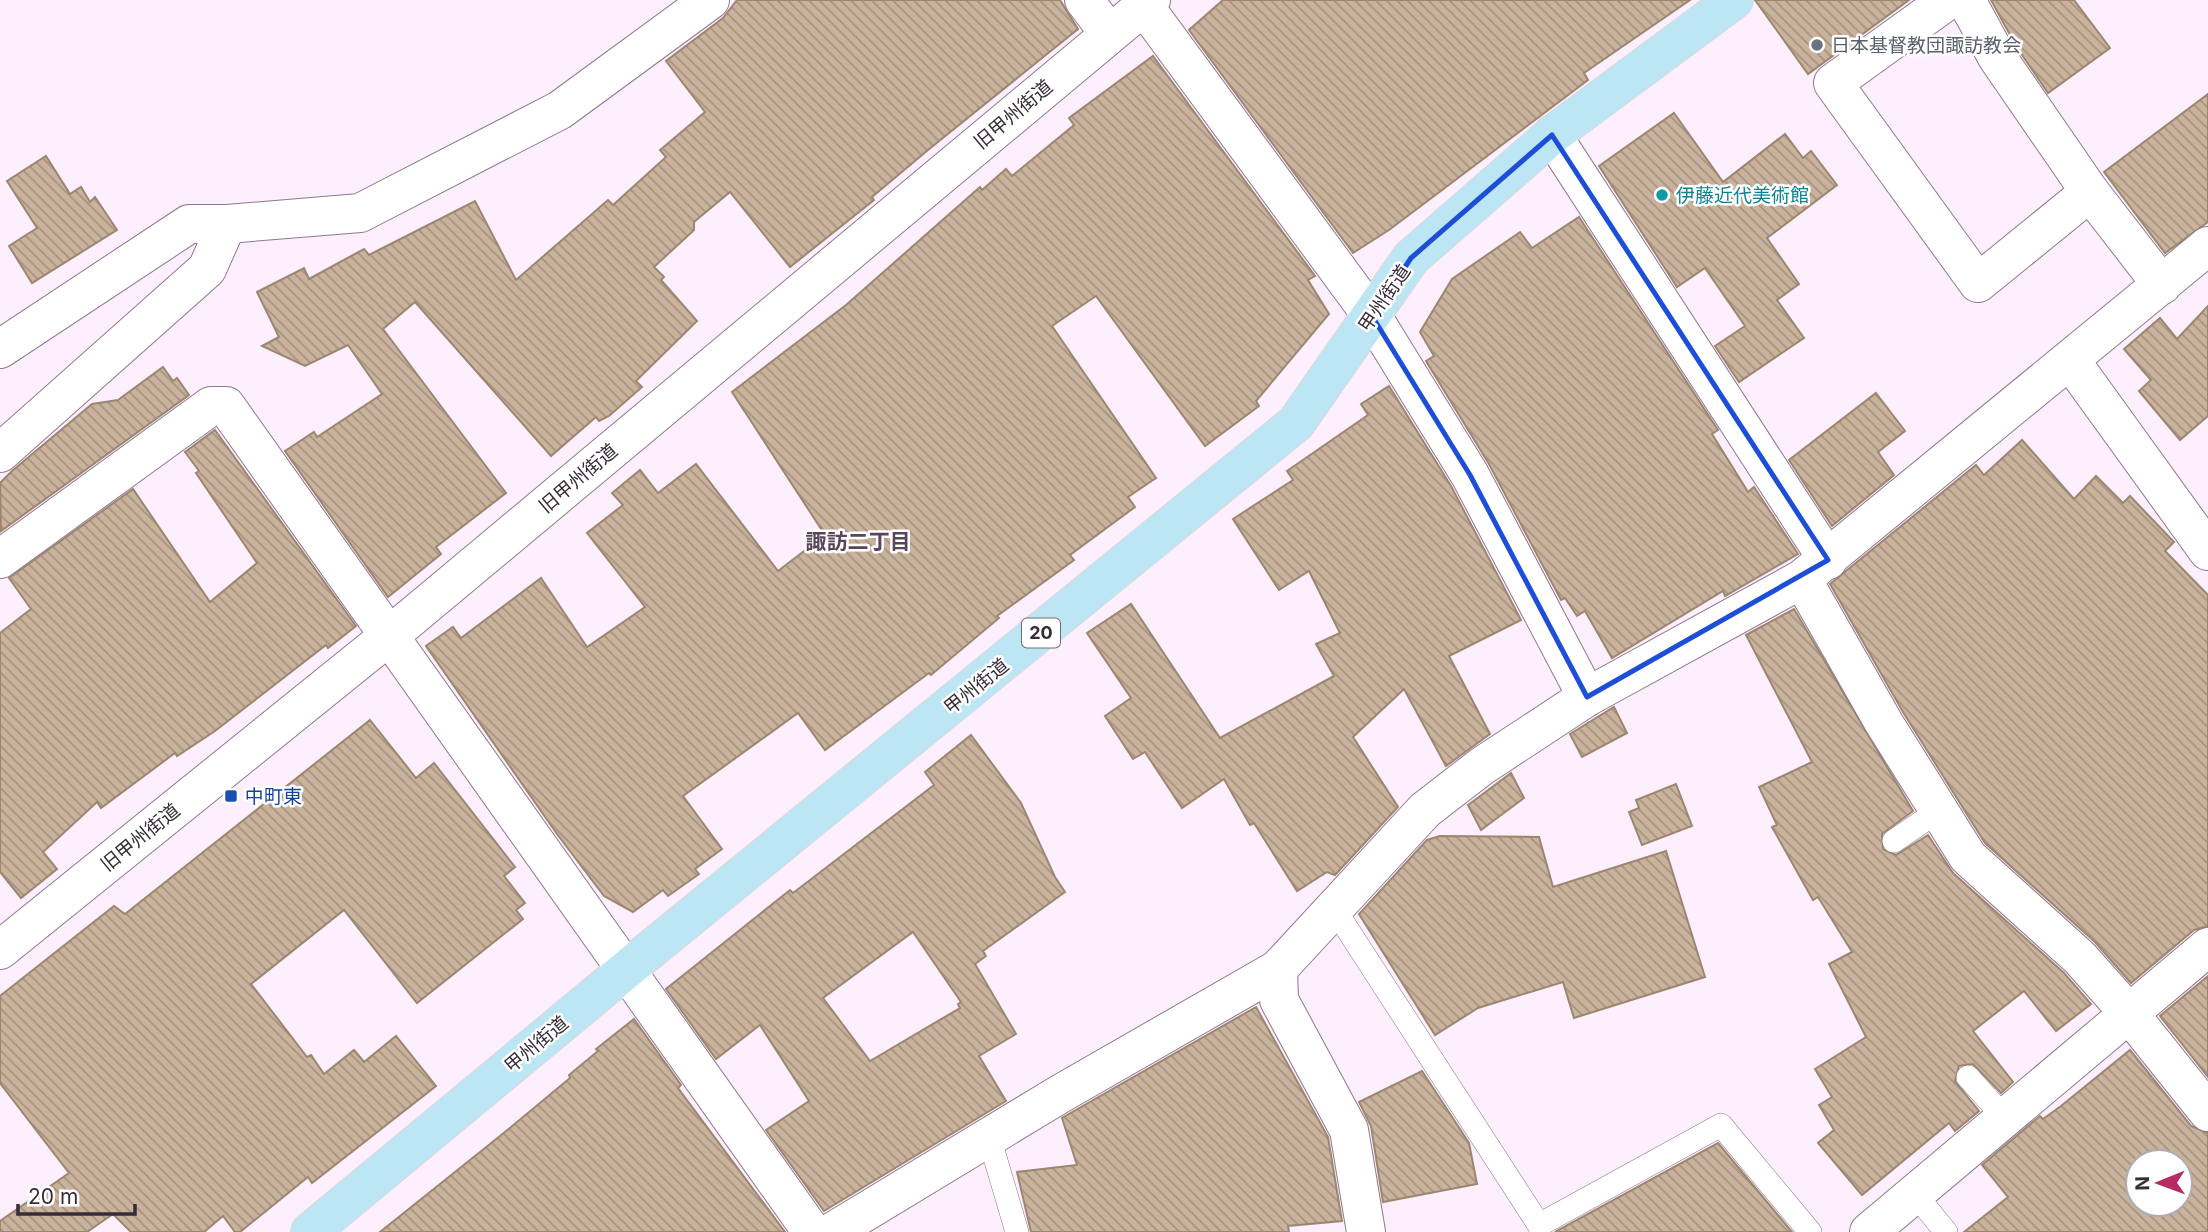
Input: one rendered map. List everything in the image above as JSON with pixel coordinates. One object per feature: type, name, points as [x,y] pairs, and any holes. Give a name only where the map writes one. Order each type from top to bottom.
[{"type":"highway","name":"甲州街道","points":[[310,1232],[1296,423],[1410,258],[1552,135],[1734,0]]},
{"type":"street","points":[[0,349],[189,224],[227,224],[360,213],[559,110],[710,0]]},
{"type":"street","points":[[1084,0],[1110,33]]},
{"type":"street","points":[[1948,0],[1833,83],[1978,283],[2090,192]]},
{"type":"street","points":[[1966,0],[1997,57],[2090,192],[2162,285]]},
{"type":"street","points":[[1148,3],[1372,316],[1470,475],[1587,697]]},
{"type":"street","name":"旧甲州街道","points":[[0,950],[390,636],[1148,3]]},
{"type":"street","points":[[1552,135],[1815,570],[1938,811],[1968,857],[2080,958],[2128,1012],[2208,1112]]},
{"type":"street","points":[[0,453],[207,269],[227,224]]},
{"type":"street","points":[[832,1232],[1278,969],[1425,810],[1482,766],[1587,697],[1815,570],[2208,247]]},
{"type":"street","points":[[2070,360],[2203,532]]},
{"type":"street","points":[[0,559],[212,406],[226,406],[811,1232]]},
{"type":"street","points":[[1869,1232],[2208,947]]},
{"type":"street","points":[[1278,969],[1279,1000],[1349,1130],[1366,1232]]},
{"type":"lane","points":[[1894,841],[1938,811]]},
{"type":"lane","points":[[1333,907],[1539,1225],[1721,1125],[1810,1232]]},
{"type":"lane","points":[[1968,1077],[2004,1117]]},
{"type":"lane","points":[[989,1137],[1017,1232]]},
{"type":"lane","points":[[1914,1193],[1946,1232]]},
{"type":"highlighted area","points":[[1552,135],[1828,560],[1587,697],[1470,475],[1372,316],[1411,258]]},
{"type":"building","points":[[737,0],[1060,0],[1078,29],[928,150],[872,197],[874,200],[790,267],[730,192],[694,222],[694,230],[654,267],[664,277],[661,280],[697,321],[636,381],[642,387],[609,416],[599,421],[596,417],[551,456],[415,302],[383,329],[506,493],[436,547],[441,554],[388,597],[285,451],[314,432],[317,437],[382,394],[348,345],[305,366],[262,346],[279,337],[257,292],[304,268],[309,279],[364,249],[369,255],[475,201],[516,280],[608,200],[613,205],[666,157],[660,150],[705,112],[666,61],[723,18]]},
{"type":"building","points":[[1223,0],[1690,0],[1584,73],[1588,80],[1389,230],[1353,253],[1189,30]]},
{"type":"building","name":"日本基督教団諏訪教会","points":[[1755,0],[1909,0],[1808,74]]},
{"type":"building","points":[[1991,0],[2074,0],[2110,48],[2048,93],[2016,46]]},
{"type":"building","points":[[1153,56],[1315,276],[1308,280],[1329,314],[1256,401],[1259,406],[1205,446],[1096,296],[1052,326],[1156,478],[1128,497],[1135,507],[1070,555],[1074,560],[997,616],[999,618],[931,675],[929,673],[825,750],[798,713],[683,796],[722,849],[695,869],[699,874],[668,896],[663,890],[633,912],[604,896],[557,834],[426,646],[453,627],[461,638],[541,578],[587,647],[645,607],[587,533],[623,505],[612,493],[640,470],[658,493],[696,464],[778,571],[825,535],[732,392],[846,305],[980,187],[982,190],[1006,169],[1012,176],[1074,125],[1069,118]]},
{"type":"building","points":[[2208,94],[2208,222],[2165,253],[2104,172]]},
{"type":"building","points":[[1674,113],[1723,182],[1785,134],[1803,158],[1811,151],[1837,185],[1767,238],[1799,284],[1777,300],[1804,338],[1739,382],[1715,346],[1745,326],[1705,268],[1677,287],[1599,166]]},
{"type":"building","points":[[46,156],[70,194],[81,187],[90,202],[95,197],[117,230],[32,283],[9,246],[37,228],[7,181]]},
{"type":"building","points":[[1579,217],[1718,430],[1712,434],[1748,492],[1754,487],[1798,554],[1725,596],[1723,591],[1612,658],[1585,611],[1577,616],[1565,598],[1561,600],[1489,464],[1426,361],[1434,356],[1420,332],[1452,279],[1520,232],[1532,248]]},
{"type":"building","points":[[2208,306],[2208,416],[2180,440],[2139,391],[2151,380],[2124,349],[2160,318],[2177,339]]},
{"type":"building","points":[[163,367],[173,381],[177,378],[189,395],[1,531],[0,483],[92,404],[118,400]]},
{"type":"building","points":[[1389,386],[1451,486],[1521,620],[1449,656],[1490,734],[1446,766],[1404,689],[1353,737],[1398,807],[1335,875],[1327,872],[1297,891],[1254,823],[1250,825],[1224,779],[1182,808],[1145,752],[1133,759],[1105,716],[1131,698],[1087,633],[1131,604],[1220,738],[1334,676],[1316,644],[1340,633],[1309,571],[1279,590],[1233,519],[1293,480],[1287,471],[1368,415],[1361,404]]},
{"type":"building","points":[[1876,393],[1905,431],[1878,452],[1894,475],[1832,526],[1789,460]]},
{"type":"building","points":[[215,430],[356,626],[328,648],[326,645],[215,731],[177,756],[175,753],[101,808],[97,802],[43,852],[57,869],[21,898],[0,872],[0,633],[31,609],[9,578],[133,489],[210,602],[257,563],[196,473],[199,471],[185,452]]},
{"type":"building","points":[[2022,440],[2074,499],[2096,476],[2123,503],[2130,496],[2174,542],[2165,551],[2208,595],[2208,926],[2194,930],[2131,983],[2095,942],[1985,843],[1903,712],[1830,584],[1976,465],[1984,475]]},
{"type":"building","points":[[1794,609],[1913,811],[1882,834],[1883,849],[1896,855],[1928,835],[1953,873],[2064,973],[2091,1004],[2056,1031],[2024,991],[1973,1031],[2013,1082],[2001,1093],[1973,1064],[1959,1066],[1955,1081],[1979,1111],[1955,1131],[1949,1123],[1862,1195],[1818,1143],[1834,1130],[1819,1105],[1832,1097],[1815,1069],[1866,1037],[1829,964],[1852,952],[1818,897],[1813,900],[1772,827],[1777,825],[1759,787],[1812,762],[1746,635]]},
{"type":"building","points":[[1614,707],[1627,733],[1582,757],[1570,734]]},
{"type":"building","points":[[370,720],[416,778],[434,763],[515,867],[504,876],[525,903],[516,910],[523,919],[417,1003],[344,910],[251,984],[307,1057],[311,1055],[324,1074],[354,1050],[364,1062],[396,1036],[436,1086],[312,1183],[308,1177],[240,1232],[235,1232],[223,1216],[204,1232],[131,1232],[113,1214],[87,1232],[0,1232],[0,1221],[69,1173],[0,1083],[0,996],[114,906],[125,914]]},
{"type":"building","points":[[971,735],[1021,803],[1055,877],[1065,892],[983,951],[986,956],[975,964],[1016,1034],[979,1056],[1006,1101],[824,1211],[766,1130],[809,1101],[760,1025],[716,1059],[666,989],[790,890],[793,893],[934,785],[925,772]],"holes":[[[913,932],[961,1002],[958,1004],[960,1008],[870,1061],[823,998]]]},
{"type":"building","points":[[1511,773],[1524,798],[1481,830],[1468,805]]},
{"type":"building","points":[[1676,784],[1692,826],[1642,845],[1629,812],[1639,808],[1636,800]]},
{"type":"building","points":[[1440,836],[1539,837],[1553,887],[1666,851],[1705,977],[1574,1018],[1563,982],[1478,1008],[1435,1035],[1359,914],[1427,840]]},
{"type":"building","points":[[2208,976],[2208,1077],[2160,1016]]},
{"type":"building","points":[[1256,1007],[1328,1137],[1342,1221],[1288,1226],[1289,1232],[1031,1232],[1017,1172],[1077,1165],[1062,1118]]},
{"type":"building","points":[[634,1019],[681,1085],[678,1088],[785,1232],[380,1232],[570,1078],[569,1075],[598,1051],[596,1049]]},
{"type":"building","points":[[2130,1050],[2191,1126],[2208,1133],[2208,1232],[1964,1232],[2008,1197],[1982,1165],[2040,1116],[2043,1119]]},
{"type":"building","points":[[1422,1071],[1469,1143],[1477,1184],[1383,1202],[1371,1126],[1359,1102]]},
{"type":"building","points":[[1718,1143],[1792,1232],[1555,1232]]},
{"type":"place","name":"日本基督教団諏訪教会","points":[[1817,45]]},
{"type":"place","name":"伊藤近代美術館","points":[[1662,195]]},
{"type":"place","name":"中町東","points":[[231,796]]},
{"type":"district","name":"諏訪二丁目","points":[[858,542]]}]
